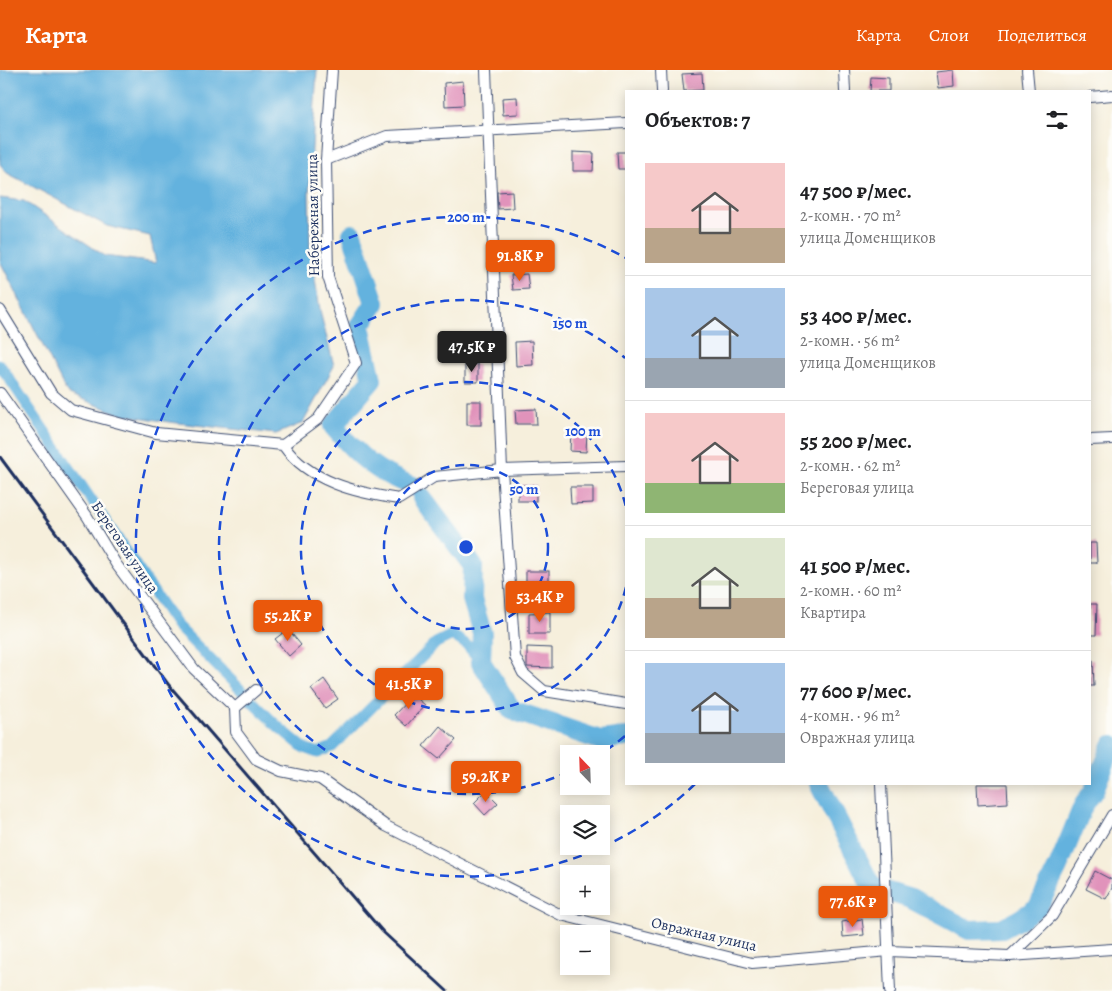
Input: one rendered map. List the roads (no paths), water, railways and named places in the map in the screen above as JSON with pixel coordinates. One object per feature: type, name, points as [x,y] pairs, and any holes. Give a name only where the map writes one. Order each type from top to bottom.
[{"type":"street","name":"Набережная улица","points":[[283,445],[318,418],[356,363],[328,277],[326,160],[332,70]]},
{"type":"street","points":[[486,70],[502,470],[513,648],[517,666],[544,691],[625,704]]},
{"type":"street","points":[[660,70],[662,90]]},
{"type":"street","points":[[844,70],[845,90]]},
{"type":"street","points":[[1028,70],[1029,90]]},
{"type":"street","points":[[1091,97],[1112,96]]},
{"type":"street","points":[[326,160],[388,136],[625,123]]},
{"type":"street","points":[[0,310],[51,393],[71,410],[156,434],[283,445],[294,460],[321,477],[360,493],[400,499],[434,477],[502,470],[625,466]]},
{"type":"street","name":"Береговая улица","points":[[0,393],[87,516],[116,564],[194,669],[235,708]]},
{"type":"street","points":[[1091,440],[1112,439]]},
{"type":"street","points":[[235,708],[256,690]]},
{"type":"street","name":"Овражная улица","points":[[235,708],[236,732],[256,759],[281,771],[320,779],[386,826],[561,915],[752,963],[889,951],[1010,956],[1112,949]]},
{"type":"street","points":[[881,785],[890,991]]},
{"type":"street","points":[[1010,956],[1052,916],[1112,815]]},
{"type":"water","points":[[0,70],[317,70],[309,194],[310,251],[321,315],[334,366],[303,423],[276,434],[169,422],[119,414],[67,393],[0,261],[0,198],[24,201],[105,256],[156,263],[150,236],[107,226],[7,173],[0,164]]},
{"type":"waterway","points":[[352,234],[375,303],[360,326],[372,380],[333,426],[368,462],[388,475],[413,486]]},
{"type":"waterway","points":[[0,365],[176,625],[275,724],[304,748],[318,753],[332,747],[436,643],[452,635],[467,645],[481,662]]},
{"type":"waterway","points":[[422,498],[473,566],[472,599],[482,633],[481,662],[512,710],[600,740],[625,737]]},
{"type":"waterway","points":[[820,785],[872,887],[911,899],[969,930],[1002,929],[1038,907],[1058,867],[1083,806],[1094,790],[1112,745]]},
{"type":"railway","points":[[0,457],[168,684],[383,932],[447,991]]}]
